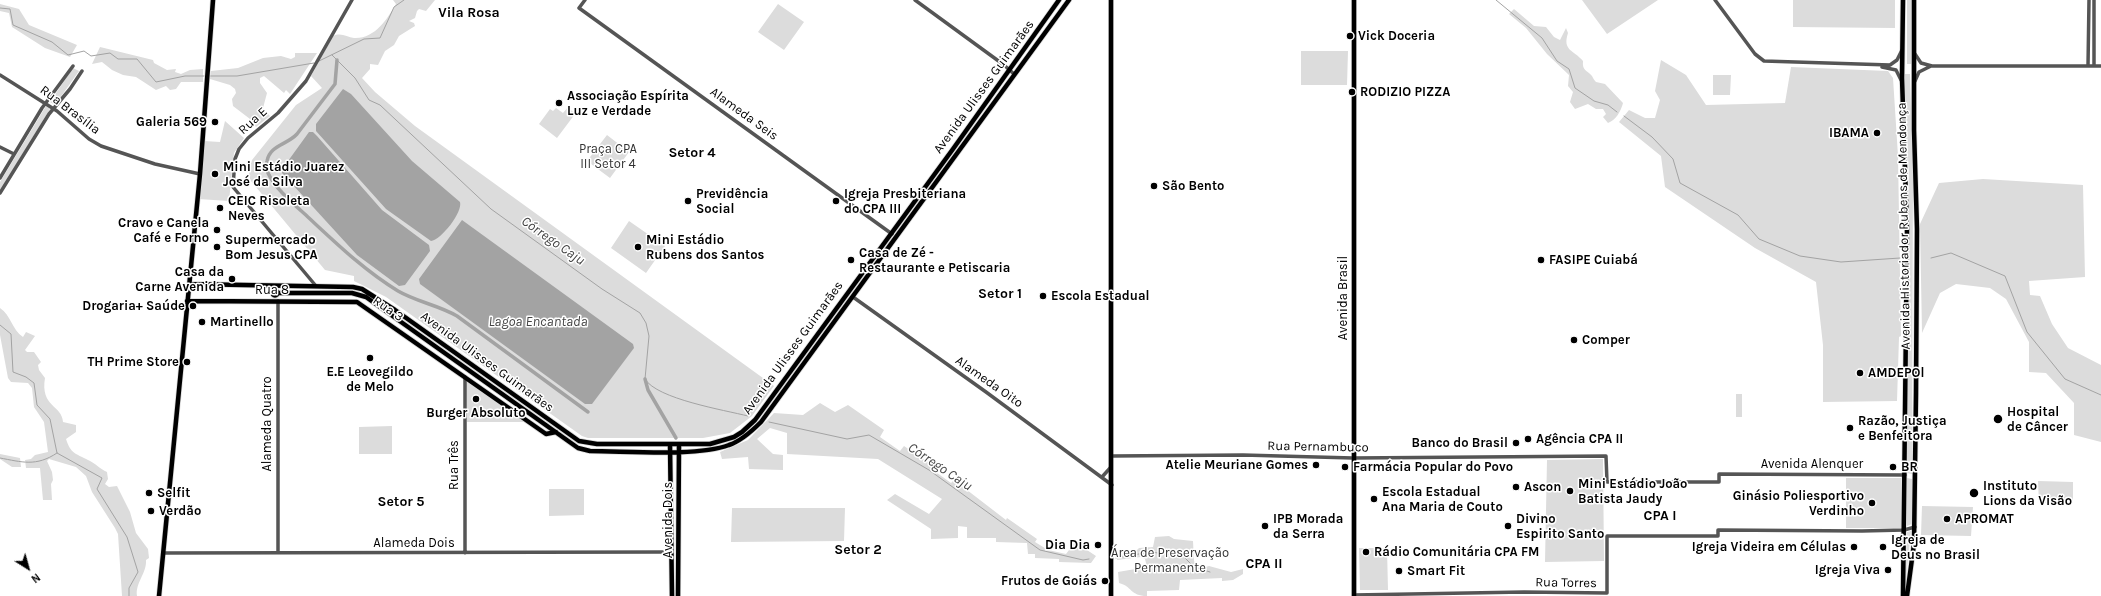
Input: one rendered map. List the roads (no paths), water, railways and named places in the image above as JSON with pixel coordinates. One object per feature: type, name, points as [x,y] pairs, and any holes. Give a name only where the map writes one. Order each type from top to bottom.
[{"type":"main road","points":[[159,596],[200,174],[213,0]]},
{"type":"main road","name":"Avenida Ulisses Guimarães","points":[[276,291],[316,286],[359,288],[395,310],[580,441],[597,444],[702,444],[727,440],[742,432],[755,420],[1010,70],[1059,0]]},
{"type":"main road","name":"Avenida Ulisses Guimarães","points":[[189,284],[276,291],[355,293],[366,298],[392,315],[572,444],[584,450],[679,452],[728,445],[747,435],[761,422],[1069,0]]},
{"type":"main road","points":[[1111,0],[1111,596]]},
{"type":"main road","name":"Avenida Brasil","points":[[1354,0],[1354,596]]},
{"type":"main road","name":"Avenida Historiador Rubens de Mendonça","points":[[1903,0],[1903,84],[1908,229],[1903,596]]},
{"type":"main road","name":"Avenida Historiador Rubens de Mendonça","points":[[1907,596],[1915,527],[1917,228],[1913,89],[1914,0]]},
{"type":"main road","name":"Alameda Quatro","points":[[276,291],[278,301]]},
{"type":"main road","name":"Rua 8","points":[[187,301],[358,302]]},
{"type":"main road","name":"Rua 3","points":[[358,302],[465,377]]},
{"type":"main road","points":[[392,315],[395,310]]},
{"type":"main road","points":[[465,377],[546,434],[556,432]]},
{"type":"main road","points":[[755,420],[761,422]]},
{"type":"main road","name":"Avenida Dois","points":[[670,444],[672,596]]},
{"type":"main road","name":"Avenida Dois","points":[[678,596],[679,444]]},
{"type":"main road","points":[[1903,562],[1911,566]]},
{"type":"street","name":"Rua E","points":[[316,286],[232,187],[235,159],[239,150],[248,138],[264,126],[297,92],[312,71],[352,0]]},
{"type":"street","name":"Alameda Seis","points":[[585,0],[579,8],[896,238]]},
{"type":"street","points":[[915,0],[1014,74]]},
{"type":"street","points":[[1715,0],[1755,54],[1764,61],[1875,66],[1896,70],[1903,84]]},
{"type":"street","points":[[2088,66],[2089,0]]},
{"type":"street","points":[[2094,0],[2094,66]]},
{"type":"street","points":[[1875,66],[1893,64],[1897,60],[1903,47]]},
{"type":"street","points":[[1913,47],[1918,60],[1932,66],[2101,66]]},
{"type":"street","points":[[0,178],[45,103],[73,66]]},
{"type":"street","points":[[1913,89],[1919,72],[1932,66]]},
{"type":"street","points":[[0,193],[28,147],[82,71]]},
{"type":"street","name":"Rua Brasília","points":[[0,75],[55,110],[89,139],[101,146],[155,164],[200,174]]},
{"type":"street","points":[[0,147],[14,154]]},
{"type":"street","name":"Alameda Oito","points":[[853,297],[1102,477],[1112,486]]},
{"type":"street","name":"Alameda Quatro","points":[[278,301],[278,553]]},
{"type":"street","name":"Rua Três","points":[[465,377],[465,553]]},
{"type":"street","name":"Rua Pernambuco","points":[[1112,456],[1243,455],[1353,458],[1606,456],[1607,482],[1719,482]]},
{"type":"street","points":[[1102,477],[1112,466]]},
{"type":"street","name":"Avenida Alenquer","points":[[1719,482],[1719,474],[1905,475]]},
{"type":"street","points":[[1904,530],[1915,527]]},
{"type":"street","name":"Rua Torres","points":[[1354,596],[1524,592],[1607,593],[1607,536],[1718,536],[1718,530],[1904,530]]},
{"type":"street","name":"Alameda Dois","points":[[163,553],[664,552]]},
{"type":"water","points":[[343,89],[351,94],[412,161],[460,202],[460,207],[455,218],[440,236],[431,241],[386,209],[316,131],[316,124]]},
{"type":"water","points":[[309,132],[313,132],[317,136],[382,210],[429,245],[430,251],[405,285],[399,286],[357,255],[282,173],[283,168]]},
{"type":"water","name":"Lagoa Encantada","points":[[462,220],[633,344],[634,348],[592,404],[585,404],[420,284],[419,279]]},
{"type":"waterway","points":[[319,61],[364,39],[380,38],[394,7],[404,0]]},
{"type":"waterway","points":[[1496,0],[1542,38],[1557,61],[1569,69],[1575,88],[1594,101],[1608,105],[1617,112]]},
{"type":"waterway","points":[[0,8],[10,9],[13,25],[52,42],[68,55],[84,51],[91,56],[110,53],[118,59],[137,59],[156,82],[185,76],[205,76]]},
{"type":"waterway","name":"Córrego Caju","points":[[332,55],[355,78],[369,100],[380,105],[491,209],[602,289],[640,313],[646,323],[649,336],[645,379],[652,386],[677,398],[692,403],[748,416]]},
{"type":"waterway","points":[[337,60],[335,84],[297,134],[289,141],[275,148],[269,156],[266,164],[271,179],[292,203],[330,238],[374,275],[405,295],[457,316],[588,412]]},
{"type":"waterway","points":[[208,76],[237,76],[314,63]]},
{"type":"waterway","points":[[1624,116],[1652,137],[1673,159],[1680,183],[1738,215],[1759,239],[1800,256],[1841,262],[1900,258]]},
{"type":"waterway","points":[[1931,258],[1951,253],[2005,276],[2027,332],[2065,379],[2101,395]]},
{"type":"waterway","points":[[0,325],[11,334],[13,372],[26,377],[34,383],[37,405],[50,419],[57,453],[102,478],[97,489],[127,537],[138,572],[129,588],[129,596]]},
{"type":"waterway","points":[[645,379],[648,390],[676,438]]},
{"type":"waterway","name":"Córrego Caju","points":[[769,422],[847,439],[869,435],[929,470],[1040,550],[1083,560],[1089,559]]},
{"type":"waterway","points":[[0,458],[22,462],[36,462],[57,453]]},
{"type":"waterway","name":"Córrego Caju","points":[[1116,558],[1150,552],[1183,556],[1194,567],[1210,572]]},
{"type":"place","name":"Vick Doceria","points":[[1350,36]]},
{"type":"place","name":"RODIZIO PIZZA","points":[[1352,92]]},
{"type":"place","name":"Associação Espírita Luz e Verdade","points":[[559,103]]},
{"type":"place","name":"Galeria 569","points":[[215,122]]},
{"type":"place","name":"IBAMA","points":[[1877,133]]},
{"type":"place","name":"Mini Estádio Juarez José da Silva","points":[[215,174]]},
{"type":"place","name":"São Bento","points":[[1154,186]]},
{"type":"place","name":"Previdência Social","points":[[688,201]]},
{"type":"place","name":"Igreja Presbiteriana do CPA III","points":[[836,201]]},
{"type":"place","name":"CEIC Risoleta Neves","points":[[220,208]]},
{"type":"place","name":"Cravo e Canela Café e Forno","points":[[217,230]]},
{"type":"place","name":"Supermercado Bom Jesus CPA","points":[[217,247]]},
{"type":"place","name":"Mini Estádio Rubens dos Santos","points":[[638,247]]},
{"type":"place","name":"Casa de Zé - Restaurante e Petiscaria","points":[[851,260]]},
{"type":"place","name":"FASIPE Cuiabá","points":[[1541,260]]},
{"type":"place","name":"Casa da Carne Avenida","points":[[232,279]]},
{"type":"place","name":"Escola Estadual","points":[[1043,296]]},
{"type":"place","name":"Drogaria+ Saúde","points":[[193,306]]},
{"type":"place","name":"Martinello","points":[[202,322]]},
{"type":"place","name":"Comper","points":[[1574,340]]},
{"type":"place","name":"E.E Leovegildo de Melo","points":[[370,358]]},
{"type":"place","name":"TH Prime Store","points":[[187,362]]},
{"type":"place","name":"AMDEPOl","points":[[1860,373]]},
{"type":"place","name":"Burger Absoluto","points":[[476,399]]},
{"type":"place","name":"Hospital de Câncer","points":[[1998,419]]},
{"type":"place","name":"Razão, Justiça e Benfeitora","points":[[1850,428]]},
{"type":"place","name":"Agência CPA II","points":[[1528,439]]},
{"type":"place","name":"Banco do Brasil","points":[[1516,443]]},
{"type":"place","name":"Atelie Meuriane Gomes","points":[[1316,465]]},
{"type":"place","name":"Farmácia Popular do Povo","points":[[1345,467]]},
{"type":"place","name":"BR","points":[[1893,467]]},
{"type":"place","name":"Ascon","points":[[1516,487]]},
{"type":"place","name":"Mini Estádio João Batista Jaudy","points":[[1570,491]]},
{"type":"place","name":"Selfit","points":[[149,493]]},
{"type":"place","name":"Instituto Lions da Visão","points":[[1974,493]]},
{"type":"place","name":"Escola Estadual Ana Maria de Couto","points":[[1374,499]]},
{"type":"place","name":"Ginásio Poliesportivo Verdinho","points":[[1872,503]]},
{"type":"place","name":"Verdão","points":[[151,511]]},
{"type":"place","name":"APROMAT","points":[[1947,519]]},
{"type":"place","name":"IPB Morada da Serra","points":[[1265,526]]},
{"type":"place","name":"Divino Espirito Santo","points":[[1508,526]]},
{"type":"place","name":"Dia Dia","points":[[1098,545]]},
{"type":"place","name":"Igreja Videira em Células","points":[[1854,547]]},
{"type":"place","name":"Igreja de Deus no Brasil","points":[[1883,547]]},
{"type":"place","name":"Rádio Comunitária CPA FM","points":[[1366,552]]},
{"type":"place","name":"Igreja Viva","points":[[1888,570]]},
{"type":"place","name":"Smart Fit","points":[[1399,571]]},
{"type":"place","name":"Frutos de Goiás","points":[[1105,581]]},
{"type":"district","name":"Vila Rosa","points":[[469,13]]},
{"type":"district","name":"Setor 4","points":[[692,153]]},
{"type":"district","name":"Setor 1","points":[[1000,294]]},
{"type":"district","name":"Setor 5","points":[[401,502]]},
{"type":"district","name":"CPA I","points":[[1660,516]]},
{"type":"district","name":"Setor 2","points":[[858,550]]},
{"type":"district","name":"CPA II","points":[[1264,564]]},
{"type":"park label","name":"Praça CPA III Setor 4","points":[[608,156]]},
{"type":"park label","name":"Área de Preservação Permanente","points":[[1170,560]]}]
